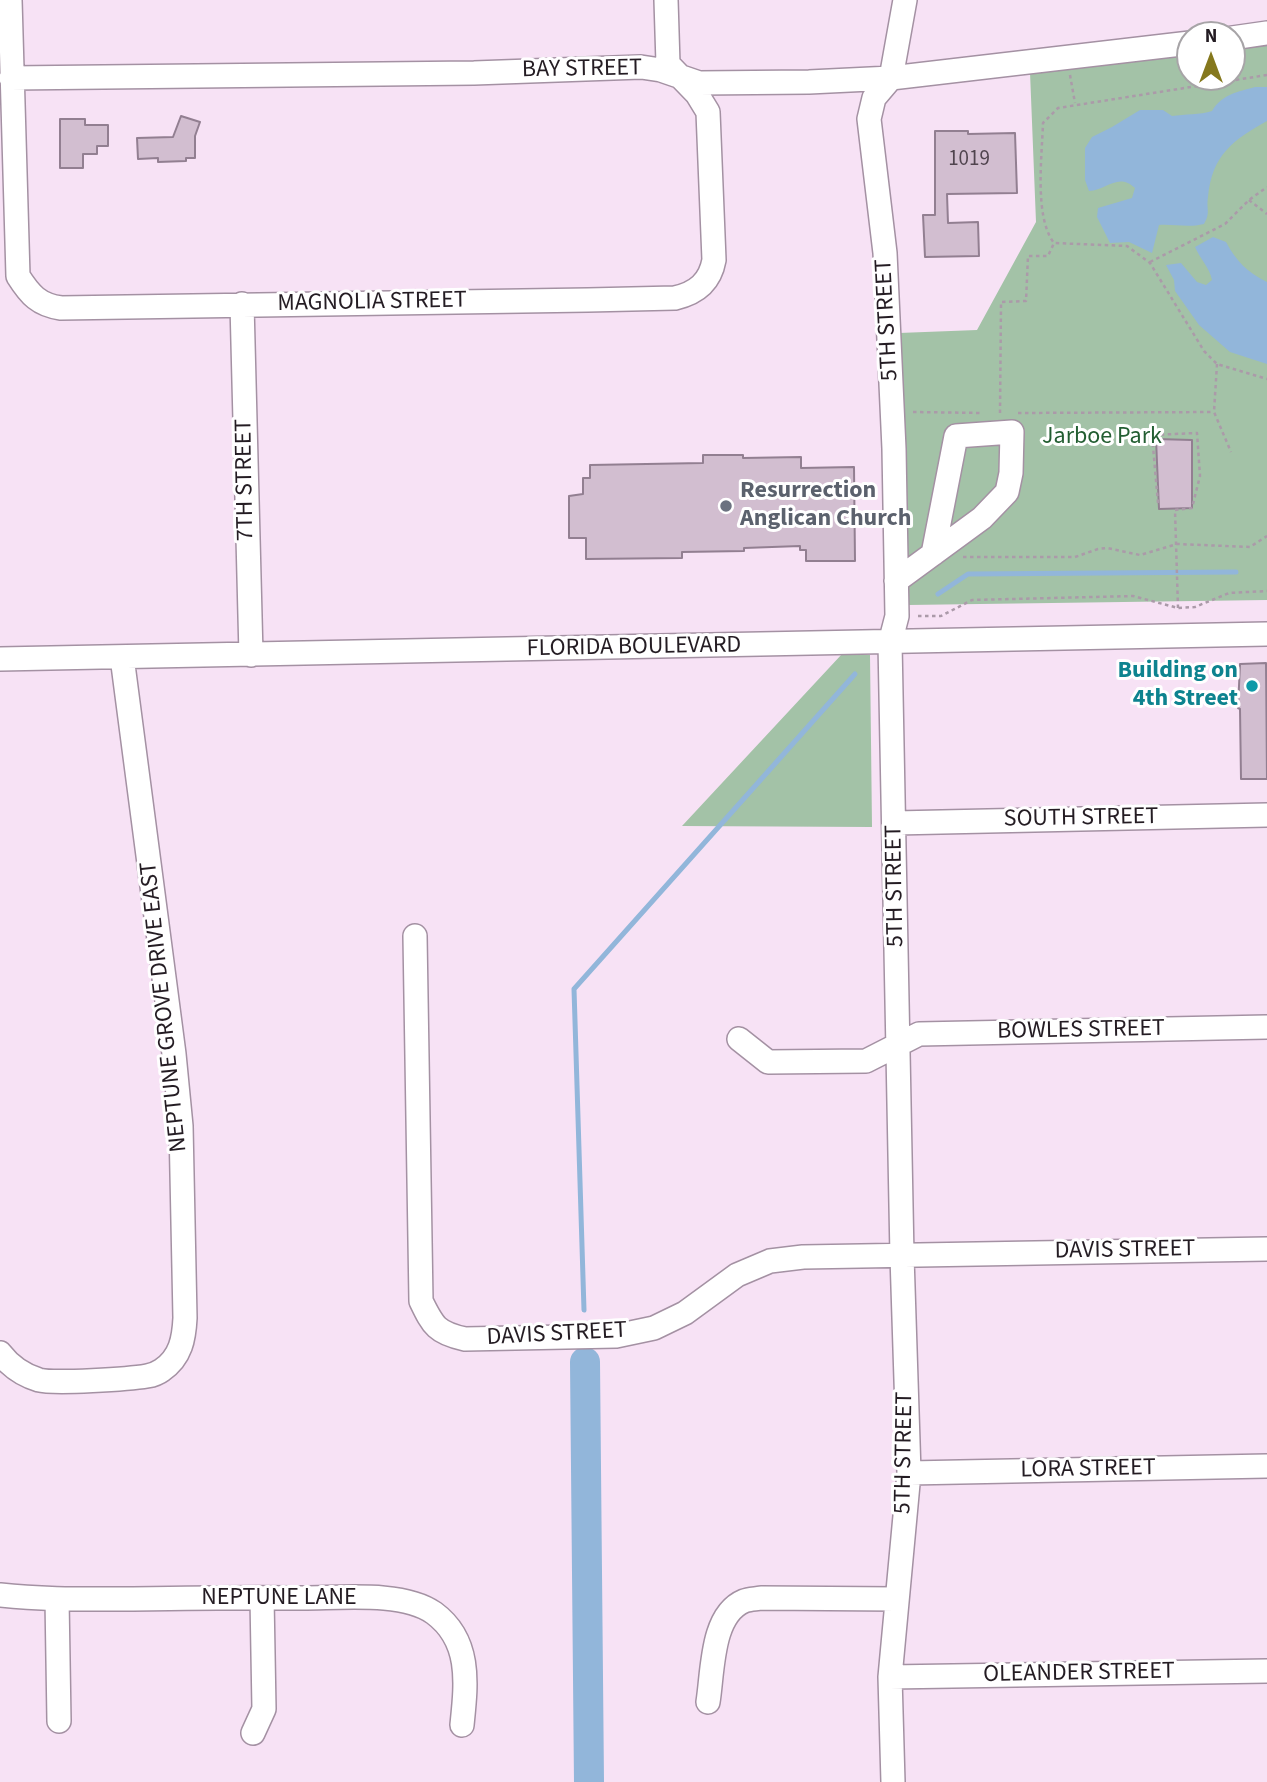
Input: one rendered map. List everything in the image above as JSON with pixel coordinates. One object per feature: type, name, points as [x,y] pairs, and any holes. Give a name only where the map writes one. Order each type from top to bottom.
[{"type":"street","points":[[10,0],[11,78]]},
{"type":"street","points":[[666,0],[668,64],[680,77]]},
{"type":"street","name":"5TH STREET","points":[[893,1782],[890,1677],[909,1473],[890,643],[897,617],[885,253],[869,119],[874,98],[891,78],[905,0]]},
{"type":"street","points":[[1246,36],[1267,33]]},
{"type":"street","name":"BAY STREET","points":[[11,78],[474,73],[641,67],[699,83],[891,78],[1176,45]]},
{"type":"street","name":"MAGNOLIA STREET","points":[[11,78],[18,276],[34,298],[46,306],[61,307],[675,298],[688,295],[707,281],[714,260],[708,112],[697,94],[680,77]]},
{"type":"street","name":"7TH STREET","points":[[242,304],[251,655]]},
{"type":"street","points":[[896,582],[931,556],[982,518],[1007,492],[1011,473],[1012,432],[956,436],[931,556]]},
{"type":"street","name":"FLORIDA BOULEVARD","points":[[0,659],[1267,634]]},
{"type":"street","name":"NEPTUNE GROVE DRIVE EAST","points":[[0,1353],[23,1374],[43,1381],[146,1376],[165,1368],[183,1341],[186,1318],[181,1126],[122,657]]},
{"type":"street","name":"SOUTH STREET","points":[[895,823],[1267,815]]},
{"type":"street","name":"DAVIS STREET","points":[[415,936],[421,1301],[432,1325],[446,1335],[465,1339],[616,1336],[654,1328],[685,1312],[737,1275],[770,1261],[803,1257],[1267,1249]]},
{"type":"street","name":"BOWLES STREET","points":[[739,1040],[768,1062],[866,1061],[919,1034],[1267,1027]]},
{"type":"street","name":"LORA STREET","points":[[909,1473],[1267,1466]]},
{"type":"street","name":"NEPTUNE LANE","points":[[0,1595],[57,1599],[398,1600],[420,1606],[435,1614],[449,1628],[464,1657],[466,1681],[462,1725]]},
{"type":"street","points":[[708,1702],[721,1623],[730,1611],[745,1601],[783,1597],[896,1599]]},
{"type":"street","points":[[253,1733],[264,1709],[262,1598]]},
{"type":"street","points":[[57,1599],[59,1721]]},
{"type":"street","name":"OLEANDER STREET","points":[[890,1677],[1267,1671]]},
{"type":"path","points":[[1068,58],[1075,105]]},
{"type":"path","points":[[1054,243],[1042,219],[1044,123],[1058,108],[1267,75]]},
{"type":"path","points":[[1150,262],[1225,224],[1249,200],[1267,187]]},
{"type":"path","points":[[1249,200],[1267,214]]},
{"type":"path","points":[[1054,243],[1127,246],[1150,262],[1204,351],[1217,364],[1267,379]]},
{"type":"path","points":[[1000,413],[1001,302],[1026,301],[1028,256],[1048,256],[1054,243]]},
{"type":"path","points":[[1217,364],[1214,412],[1231,452]]},
{"type":"path","points":[[892,412],[986,413]]},
{"type":"path","points":[[1012,413],[1214,412]]},
{"type":"path","points":[[1158,503],[1152,435],[1197,433],[1199,476],[1192,508],[1175,510],[1178,608]]},
{"type":"path","points":[[931,556],[1075,557],[1107,548],[1140,555],[1177,544],[1250,547],[1267,536]]},
{"type":"path","points":[[897,617],[941,616],[972,600],[1133,596],[1178,608],[1195,607],[1229,593],[1267,591]]},
{"type":"green space","name":"Jarboe Park","points":[[1267,45],[1267,600],[908,605],[899,333],[977,330],[1036,222],[1030,72],[1176,56],[1176,91],[1246,91],[1246,47]]},
{"type":"green space","points":[[842,654],[870,655],[872,827],[682,826]]},
{"type":"water","points":[[1267,87],[1267,121],[1234,142],[1219,160],[1210,182],[1208,214],[1204,224],[1159,225],[1152,253],[1129,242],[1110,243],[1097,217],[1098,208],[1132,198],[1135,188],[1129,183],[1118,182],[1089,191],[1085,180],[1085,148],[1092,137],[1140,110],[1163,110],[1172,116],[1207,112],[1212,111],[1226,97],[1246,90]]},
{"type":"water","points":[[1213,237],[1226,242],[1243,265],[1267,282],[1267,364],[1230,352],[1199,325],[1175,291],[1174,280],[1166,265],[1181,263],[1197,282],[1206,285],[1212,280],[1195,247]]},
{"type":"building","points":[[181,116],[200,122],[195,136],[195,158],[158,162],[158,158],[138,159],[137,138],[173,137]]},
{"type":"building","points":[[60,119],[85,119],[85,125],[108,125],[108,146],[97,146],[97,154],[83,154],[83,168],[60,168]]},
{"type":"building","points":[[935,131],[968,131],[968,134],[1015,133],[1017,193],[947,194],[948,223],[978,222],[979,256],[925,257],[923,215],[935,215]]},
{"type":"building","points":[[1156,439],[1192,440],[1192,508],[1159,509]]},
{"type":"building","points":[[703,455],[743,455],[743,458],[801,457],[801,468],[854,467],[855,561],[806,561],[806,550],[800,550],[800,546],[744,548],[744,551],[682,552],[682,558],[586,559],[586,538],[569,538],[569,496],[583,494],[583,478],[590,478],[590,465],[703,463]]},
{"type":"building","points":[[1266,663],[1267,779],[1241,779],[1238,708],[1240,664]]},
{"type":"waterway","points":[[938,594],[968,574],[1236,572]]},
{"type":"waterway","points":[[584,1310],[574,989],[855,674]]},
{"type":"waterway","points":[[585,1362],[589,1782]]},
{"type":"place","name":"Resurrection Anglican Church","points":[[726,506]]},
{"type":"place","name":"Building on 4th Street","points":[[1252,686]]}]
